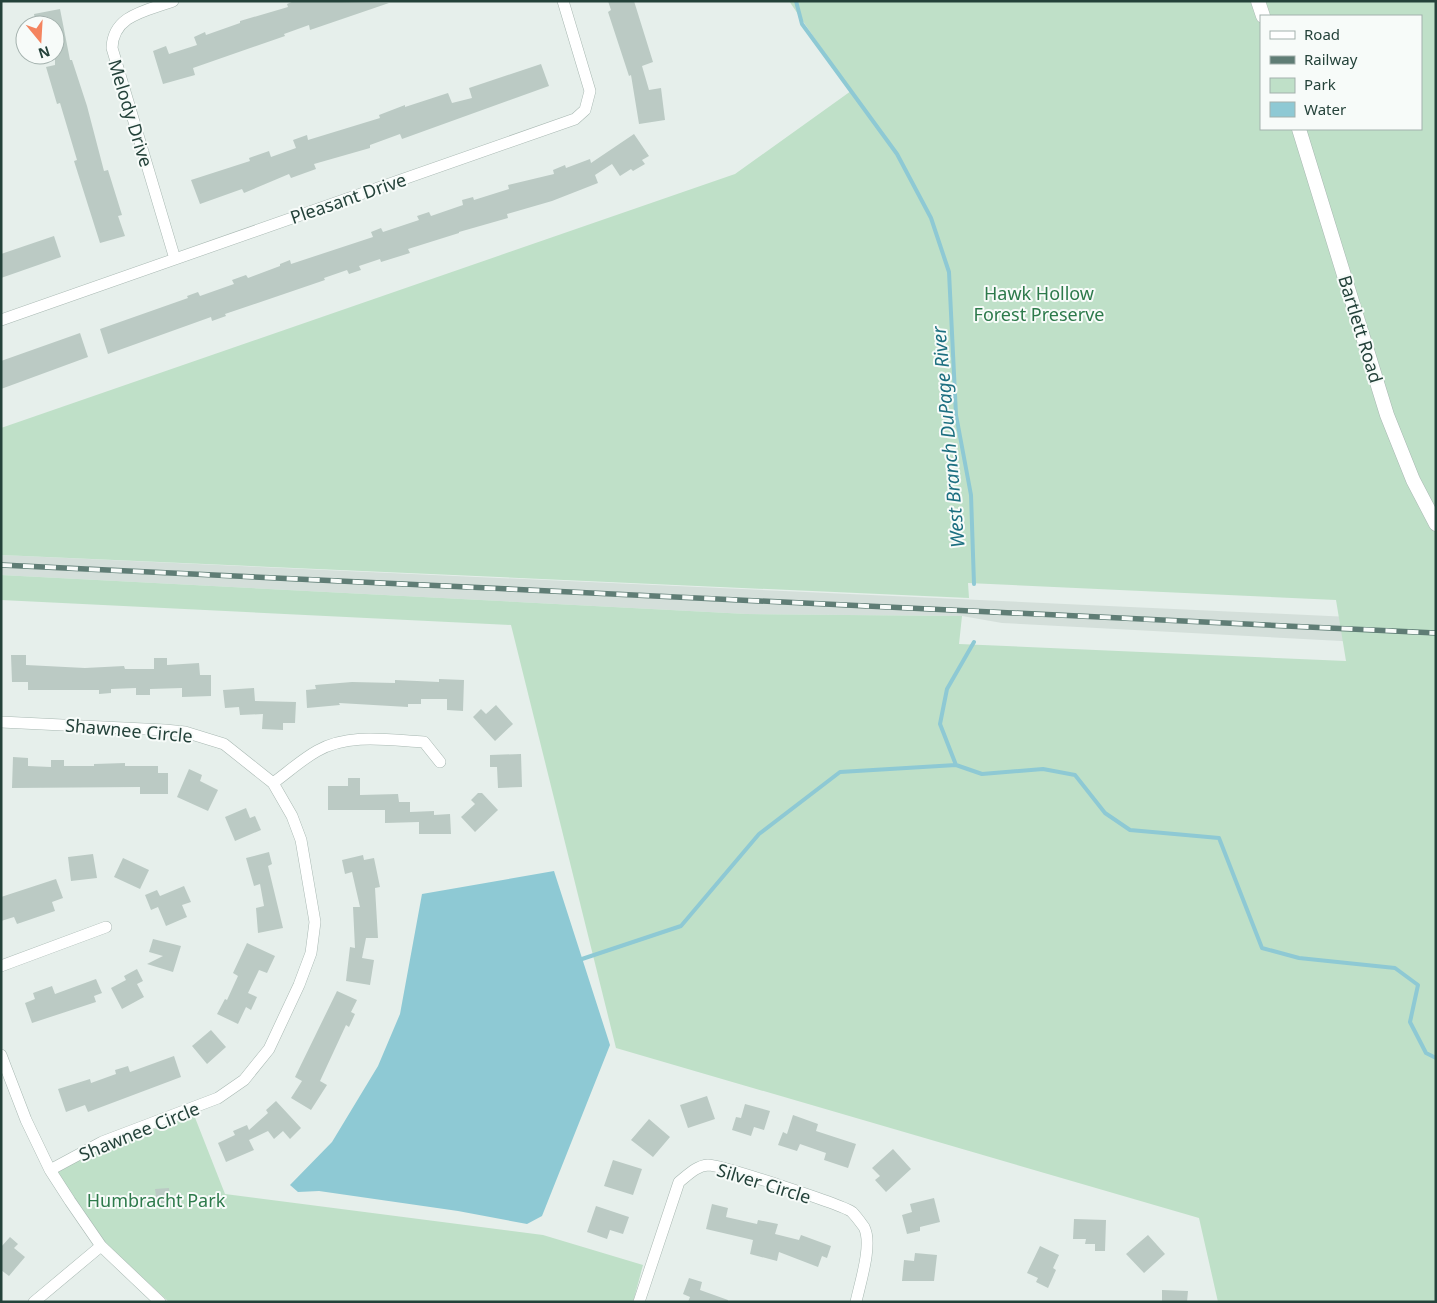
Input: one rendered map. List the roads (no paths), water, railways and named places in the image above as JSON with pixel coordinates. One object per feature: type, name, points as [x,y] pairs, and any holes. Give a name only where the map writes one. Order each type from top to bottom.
[{"type":"street","name":"Melody Drive","points":[[173,1],[122,21],[114,33],[112,48],[175,258]]},
{"type":"street","name":"Pleasant Drive","points":[[1,320],[575,119],[586,110],[590,91],[563,1]]},
{"type":"street","points":[[1258,1],[1263,15]]},
{"type":"street","name":"Bartlett Road","points":[[1299,130],[1387,415],[1410,471],[1436,524]]},
{"type":"street","name":"Shawnee Circle","points":[[1,722],[185,732],[224,744],[273,783],[292,816],[301,840],[315,922],[313,942],[305,969],[269,1049],[244,1080],[218,1098],[102,1142],[50,1170]]},
{"type":"street","points":[[273,783],[317,751],[340,742],[358,740],[424,742],[440,762]]},
{"type":"street","points":[[1,966],[106,926]]},
{"type":"street","points":[[1,1055],[4,1071],[50,1170],[101,1246],[160,1302]]},
{"type":"street","name":"Silver Circle","points":[[639,1302],[679,1182],[694,1169],[709,1165],[739,1172],[852,1211],[864,1227],[867,1237],[866,1258],[856,1302]]},
{"type":"street","points":[[34,1302],[101,1246]]},
{"type":"water","points":[[554,871],[610,1045],[542,1216],[527,1224],[458,1211],[319,1191],[298,1192],[290,1185],[332,1142],[378,1066],[400,1014],[422,894]]},
{"type":"waterway","name":"West Branch DuPage River","points":[[796,1],[802,24],[897,154],[931,218],[949,272],[956,415],[971,495],[974,584]]},
{"type":"waterway","name":"West Branch DuPage River","points":[[974,642],[947,689],[940,724],[956,765],[982,774],[1043,769],[1075,775],[1105,813],[1130,830],[1219,838],[1262,948],[1299,958],[1395,968],[1418,985],[1410,1022],[1426,1053],[1436,1058]]},
{"type":"waterway","points":[[582,959],[681,926],[759,834],[840,772],[956,765]]},
{"type":"railway","points":[[1,565],[1436,633]]},
{"type":"park label","name":"Hawk Hollow Forest Preserve","points":[[1039,303]]},
{"type":"park label","name":"Humbracht Park","points":[[156,1200]]}]
